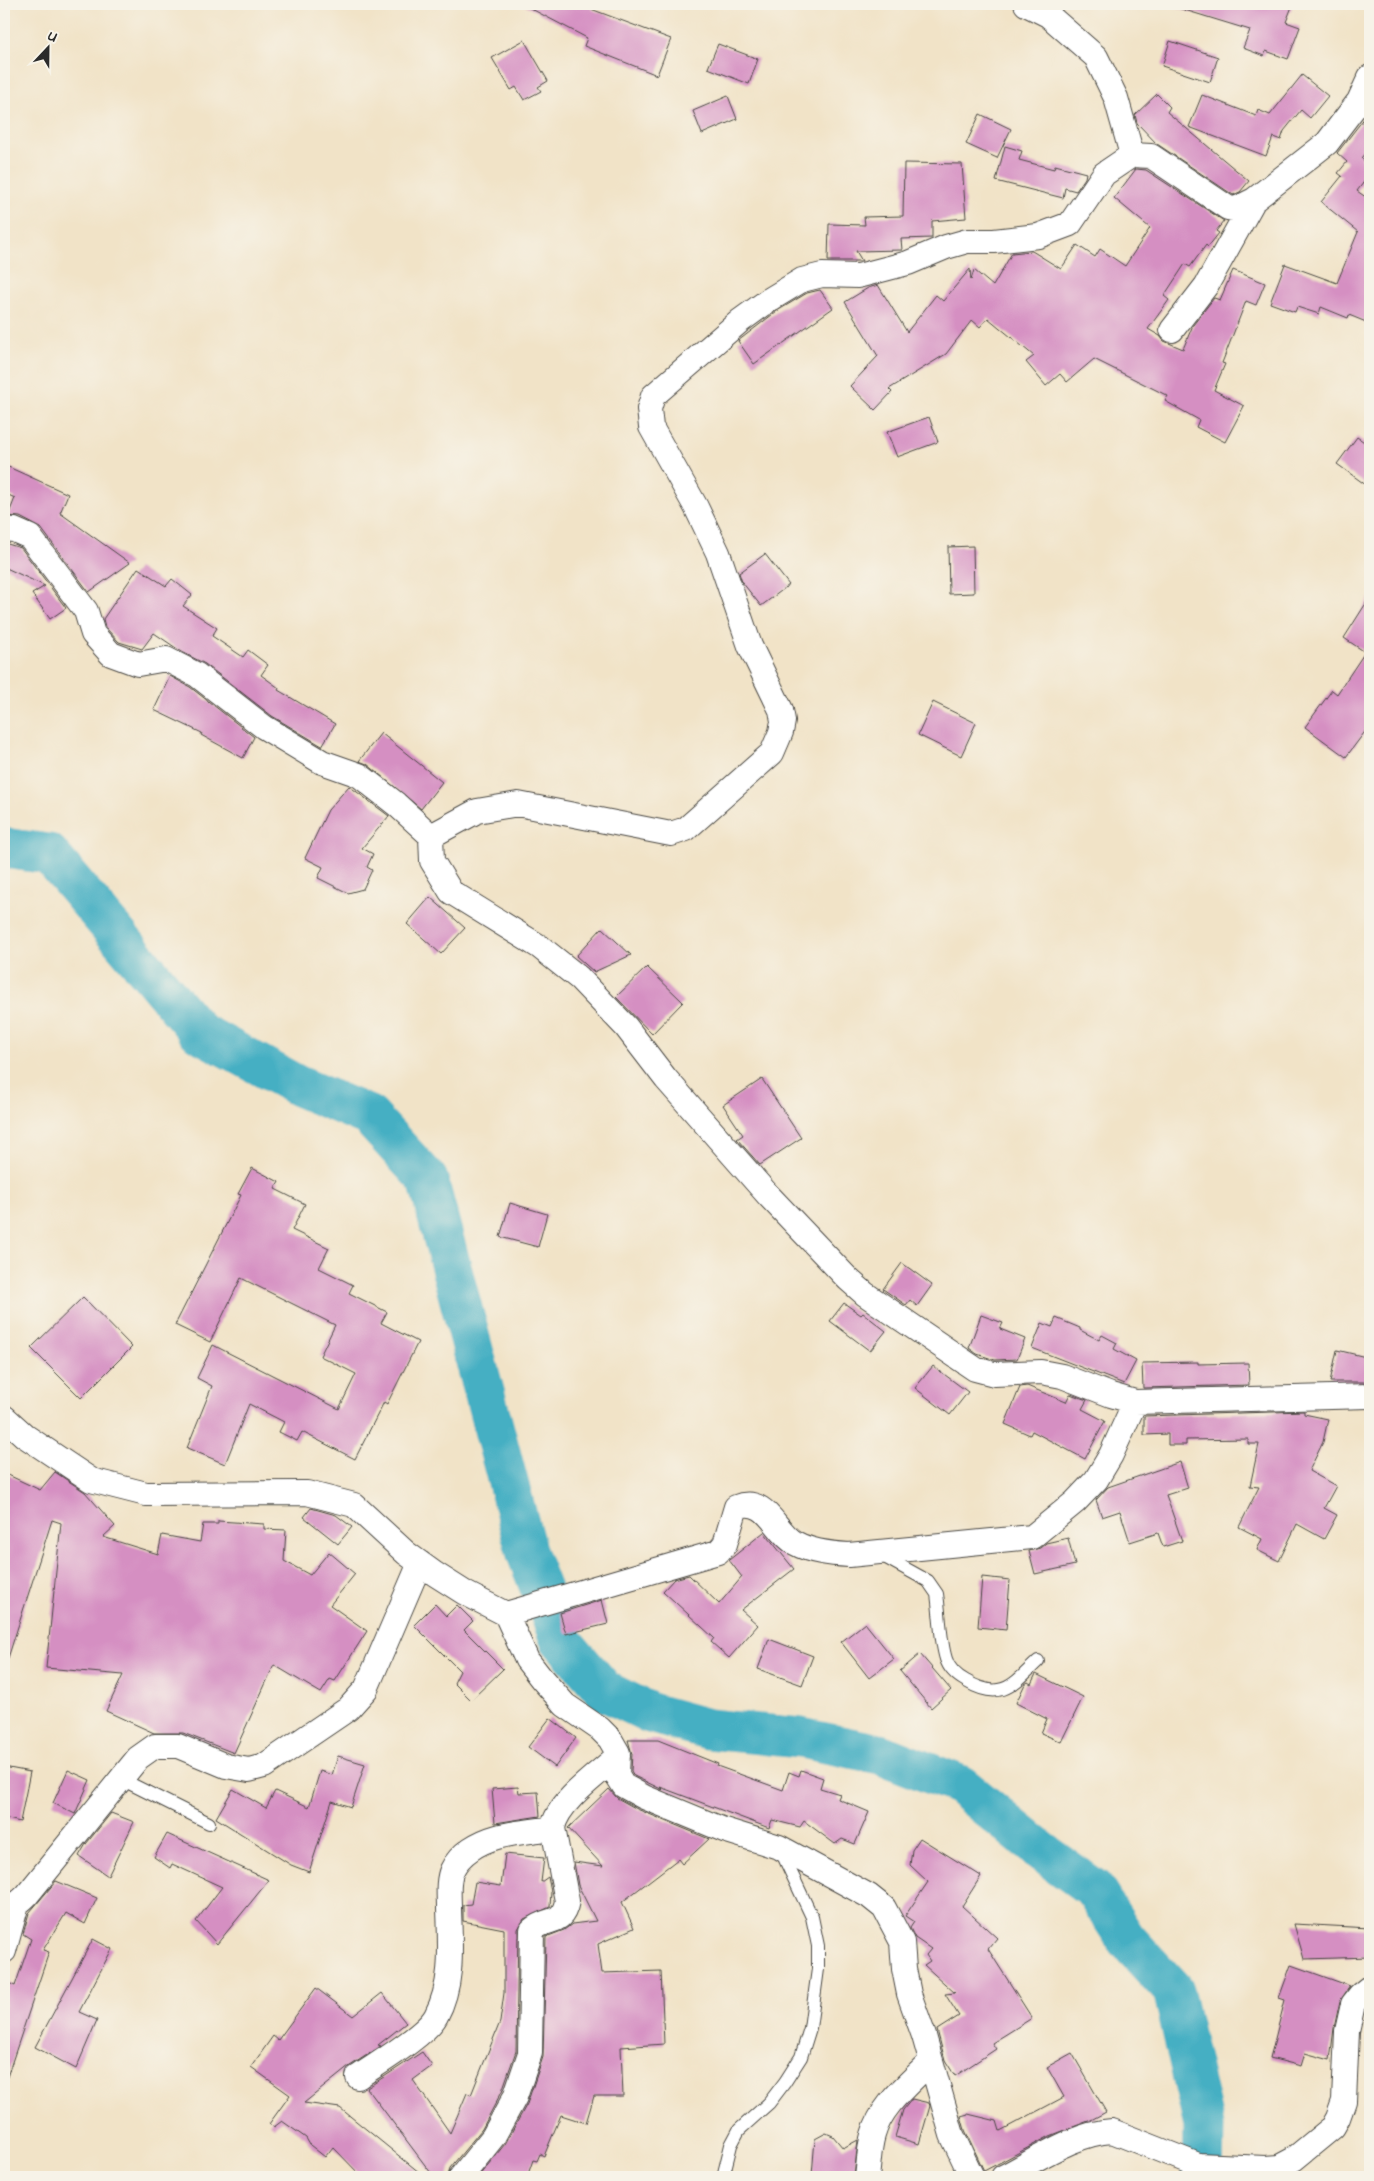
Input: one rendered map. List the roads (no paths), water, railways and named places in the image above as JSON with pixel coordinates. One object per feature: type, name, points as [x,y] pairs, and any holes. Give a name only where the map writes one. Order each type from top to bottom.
[{"type":"street","points":[[1026,4],[1048,15],[1096,58],[1116,98],[1132,154]]},
{"type":"street","points":[[431,836],[477,811],[518,804],[671,834],[686,829],[772,753],[781,732],[783,721],[781,710],[750,646],[718,553],[696,507],[651,427],[649,409],[653,396],[748,316],[769,300],[802,280],[822,275],[858,276],[908,263],[946,247],[967,241],[994,241],[1038,236],[1070,224],[1104,174],[1132,154],[1151,156],[1228,208],[1236,209],[1254,200],[1326,143],[1365,105],[1370,77]]},
{"type":"street","points":[[1172,330],[1206,286],[1254,200]]},
{"type":"street","points":[[4,529],[14,530],[30,537],[86,611],[93,634],[111,654],[138,664],[166,659],[197,674],[264,727],[322,762],[359,775],[396,804],[431,836],[432,861],[451,892],[540,947],[579,978],[626,1027],[666,1079],[768,1196],[848,1279],[865,1294],[975,1368],[994,1374],[1041,1372],[1062,1376],[1135,1402],[1370,1396]]},
{"type":"street","points":[[4,1417],[26,1436],[91,1480],[146,1494],[307,1493],[354,1505],[420,1563],[465,1593],[513,1612],[718,1552],[726,1544],[736,1507],[742,1505],[757,1507],[765,1511],[795,1543],[827,1554],[849,1555],[1032,1537],[1075,1502],[1096,1480],[1111,1455],[1135,1402]]},
{"type":"street","points":[[4,1951],[10,1905],[28,1895],[138,1758],[155,1746],[178,1746],[226,1766],[249,1770],[264,1766],[348,1708],[366,1689],[420,1563]]},
{"type":"street","points":[[513,1612],[527,1660],[565,1705],[600,1729],[610,1739],[618,1756],[617,1775],[624,1786],[644,1797],[724,1830],[779,1847],[869,1896],[884,1908],[902,1942],[904,1969],[909,1994],[952,2135],[972,2177]]},
{"type":"street","points":[[461,2177],[493,2137],[515,2097],[530,2053],[532,1930],[539,1925],[560,1918],[566,1910],[567,1900],[553,1828],[555,1820],[564,1806],[618,1756]]},
{"type":"street","points":[[358,2077],[422,2032],[435,2018],[446,1995],[450,1956],[449,1887],[451,1872],[458,1859],[471,1848],[497,1837],[553,1828]]},
{"type":"street","points":[[1002,2177],[1080,2138],[1112,2130],[1207,2166],[1278,2167],[1294,2159],[1333,2127],[1344,2101],[1347,2031],[1353,2004],[1370,1987]]},
{"type":"street","points":[[867,2177],[872,2135],[882,2115],[894,2098],[930,2062]]},
{"type":"lane","points":[[877,1552],[928,1581],[933,1586],[937,1594],[946,1659],[952,1671],[965,1680],[983,1690],[995,1691],[1016,1682],[1038,1661]]},
{"type":"lane","points":[[121,1779],[209,1823]]},
{"type":"lane","points":[[723,2177],[731,2145],[739,2130],[769,2103],[785,2082],[801,2057],[810,2028],[818,1969],[818,1946],[812,1917],[779,1847]]},
{"type":"waterway","points":[[4,848],[49,854],[199,1032],[298,1086],[369,1116],[428,1180],[527,1554],[560,1639],[605,1691],[650,1713],[708,1729],[801,1738],[880,1754],[960,1785],[1041,1851],[1094,1889],[1126,1939],[1173,1990],[1204,2126],[1203,2177]]}]
